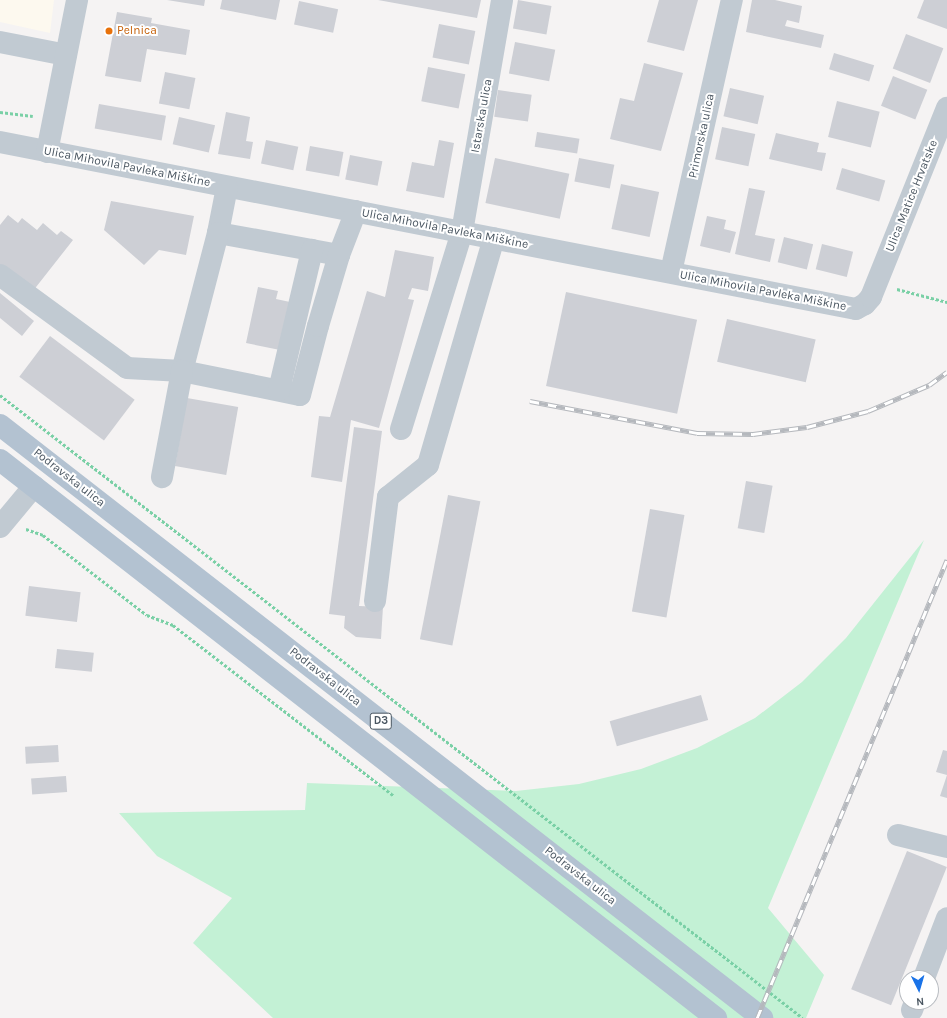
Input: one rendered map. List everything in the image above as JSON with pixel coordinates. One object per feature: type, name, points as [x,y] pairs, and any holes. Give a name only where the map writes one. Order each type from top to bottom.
[{"type":"main road","name":"Podravska ulica","points":[[0,425],[762,1018]]},
{"type":"main road","name":"D3","points":[[0,460],[716,1018]]},
{"type":"street","points":[[47,152],[77,0]]},
{"type":"street","name":"Istarska ulica","points":[[401,429],[462,232],[502,0]]},
{"type":"street","name":"Primorska ulica","points":[[671,272],[732,0]]},
{"type":"street","points":[[0,42],[66,55]]},
{"type":"street","name":"Ulica Matice Hrvatske","points":[[877,283],[947,108]]},
{"type":"street","name":"Ulica Mihovila Pavleka Miškine","points":[[0,142],[856,309],[865,304],[871,297],[877,283]]},
{"type":"street","points":[[162,477],[182,371],[218,232],[227,187]]},
{"type":"street","points":[[0,274],[127,368],[182,371],[300,395],[339,255],[356,211]]},
{"type":"street","points":[[218,232],[339,255]]},
{"type":"street","points":[[375,601],[388,497],[428,465],[494,238]]},
{"type":"street","points":[[279,390],[312,250]]},
{"type":"street","points":[[5,521],[34,486]]},
{"type":"street","points":[[898,835],[947,847]]},
{"type":"street","points":[[927,970],[947,918]]},
{"type":"path","points":[[0,112],[54,118]]},
{"type":"path","points":[[877,283],[947,302]]},
{"type":"path","points":[[0,395],[803,1018]]},
{"type":"path","points":[[5,521],[43,535],[147,615],[173,625],[398,799]]},
{"type":"shaded area","points":[[0,0],[54,0],[50,33],[0,22]]},
{"type":"green space","points":[[924,540],[768,908],[824,975],[806,1018],[273,1018],[193,943],[232,898],[157,856],[119,813],[305,810],[307,783],[516,791],[579,784],[641,769],[697,748],[755,718],[802,682],[846,638]]},
{"type":"building","points":[[167,0],[205,0],[204,6]]},
{"type":"building","points":[[222,0],[280,0],[276,20],[220,9]]},
{"type":"building","points":[[378,0],[481,0],[477,18]]},
{"type":"building","points":[[518,0],[551,6],[546,34],[513,29]]},
{"type":"building","points":[[659,0],[698,0],[684,51],[647,42]]},
{"type":"building","points":[[752,0],[775,0],[802,6],[799,23],[787,20],[785,26],[824,35],[821,48],[746,32]]},
{"type":"building","points":[[924,0],[947,0],[947,29],[917,18]]},
{"type":"building","points":[[299,1],[338,9],[333,33],[294,24]]},
{"type":"building","points":[[117,12],[152,18],[151,23],[190,30],[186,55],[147,49],[141,82],[105,76]]},
{"type":"building","points":[[439,24],[475,31],[469,64],[433,57]]},
{"type":"building","points":[[906,34],[943,48],[930,83],[893,69]]},
{"type":"building","points":[[515,42],[555,50],[549,81],[509,73]]},
{"type":"building","points":[[834,53],[874,65],[869,82],[829,69]]},
{"type":"building","points":[[644,63],[683,73],[661,151],[610,139],[620,98],[634,101]]},
{"type":"building","points":[[428,67],[465,74],[459,109],[421,101]]},
{"type":"building","points":[[165,72],[195,78],[189,109],[159,103]]},
{"type":"building","points":[[893,76],[927,90],[915,120],[881,106]]},
{"type":"building","points":[[730,88],[764,96],[758,124],[723,116]]},
{"type":"building","points":[[498,90],[532,95],[528,121],[494,117]]},
{"type":"building","points":[[837,101],[880,112],[871,148],[828,137]]},
{"type":"building","points":[[99,104],[166,116],[162,140],[95,129]]},
{"type":"building","points":[[226,112],[250,117],[246,141],[253,142],[250,159],[218,154]]},
{"type":"building","points":[[179,117],[215,125],[209,153],[173,144]]},
{"type":"building","points":[[722,127],[755,134],[748,166],[715,159]]},
{"type":"building","points":[[537,132],[579,139],[577,154],[535,147]]},
{"type":"building","points":[[776,133],[819,143],[817,152],[826,153],[822,171],[769,159]]},
{"type":"building","points":[[266,140],[298,147],[293,170],[261,163]]},
{"type":"building","points":[[439,140],[454,143],[444,198],[406,191],[412,162],[434,166]]},
{"type":"building","points":[[310,146],[343,152],[339,177],[306,171]]},
{"type":"building","points":[[350,155],[382,161],[378,186],[345,180]]},
{"type":"building","points":[[495,158],[569,174],[560,219],[485,203]]},
{"type":"building","points":[[579,158],[614,165],[610,188],[574,182]]},
{"type":"building","points":[[842,168],[885,180],[879,202],[836,189]]},
{"type":"building","points":[[621,184],[659,192],[650,237],[611,229]]},
{"type":"building","points":[[749,188],[765,191],[755,235],[775,239],[770,262],[735,254]]},
{"type":"building","points":[[111,201],[194,216],[186,255],[159,250],[144,265],[104,230]]},
{"type":"building","points":[[8,215],[18,223],[22,218],[37,230],[43,223],[57,235],[61,231],[73,240],[29,296],[0,273],[0,225]]},
{"type":"building","points":[[707,216],[726,220],[724,229],[736,232],[730,253],[700,246]]},
{"type":"building","points":[[784,237],[813,244],[807,269],[778,262]]},
{"type":"building","points":[[822,244],[853,252],[847,277],[816,269]]},
{"type":"building","points":[[395,250],[434,257],[428,291],[412,288],[408,299],[414,300],[379,428],[351,420],[342,482],[311,477],[319,416],[330,417],[367,291],[385,297]]},
{"type":"building","points":[[258,287],[278,291],[276,299],[290,302],[280,350],[246,343]]},
{"type":"building","points":[[566,292],[697,320],[677,414],[546,386]]},
{"type":"building","points":[[0,293],[34,321],[22,336],[0,318]]},
{"type":"building","points":[[727,319],[816,339],[806,382],[717,362]]},
{"type":"building","points":[[50,336],[135,400],[104,441],[19,377]]},
{"type":"building","points":[[187,398],[238,407],[226,475],[175,466]]},
{"type":"building","points":[[354,427],[382,431],[359,606],[383,607],[381,639],[356,637],[344,628],[345,616],[329,614]]},
{"type":"building","points":[[746,481],[773,486],[764,533],[738,528]]},
{"type":"building","points":[[448,495],[480,501],[452,646],[420,639]]},
{"type":"building","points":[[650,509],[684,515],[666,617],[632,611]]},
{"type":"building","points":[[29,586],[81,592],[77,622],[25,616]]},
{"type":"building","points":[[57,649],[94,653],[92,672],[55,668]]},
{"type":"building","points":[[701,695],[708,720],[617,746],[610,721]]},
{"type":"building","points":[[58,745],[59,762],[26,764],[25,747]]},
{"type":"building","points":[[943,750],[947,751],[947,775],[936,772]]},
{"type":"building","points":[[947,775],[947,798],[940,796]]},
{"type":"building","points":[[66,776],[67,792],[32,794],[31,778]]},
{"type":"building","points":[[907,851],[947,867],[905,970],[899,970],[899,986],[891,1005],[851,989]]},
{"type":"railway","points":[[530,401],[697,433],[753,434],[807,427],[868,411],[929,385],[947,372]]},
{"type":"railway","points":[[757,1018],[947,560]]},
{"type":"place","name":"Pelnica","points":[[109,31]]}]
